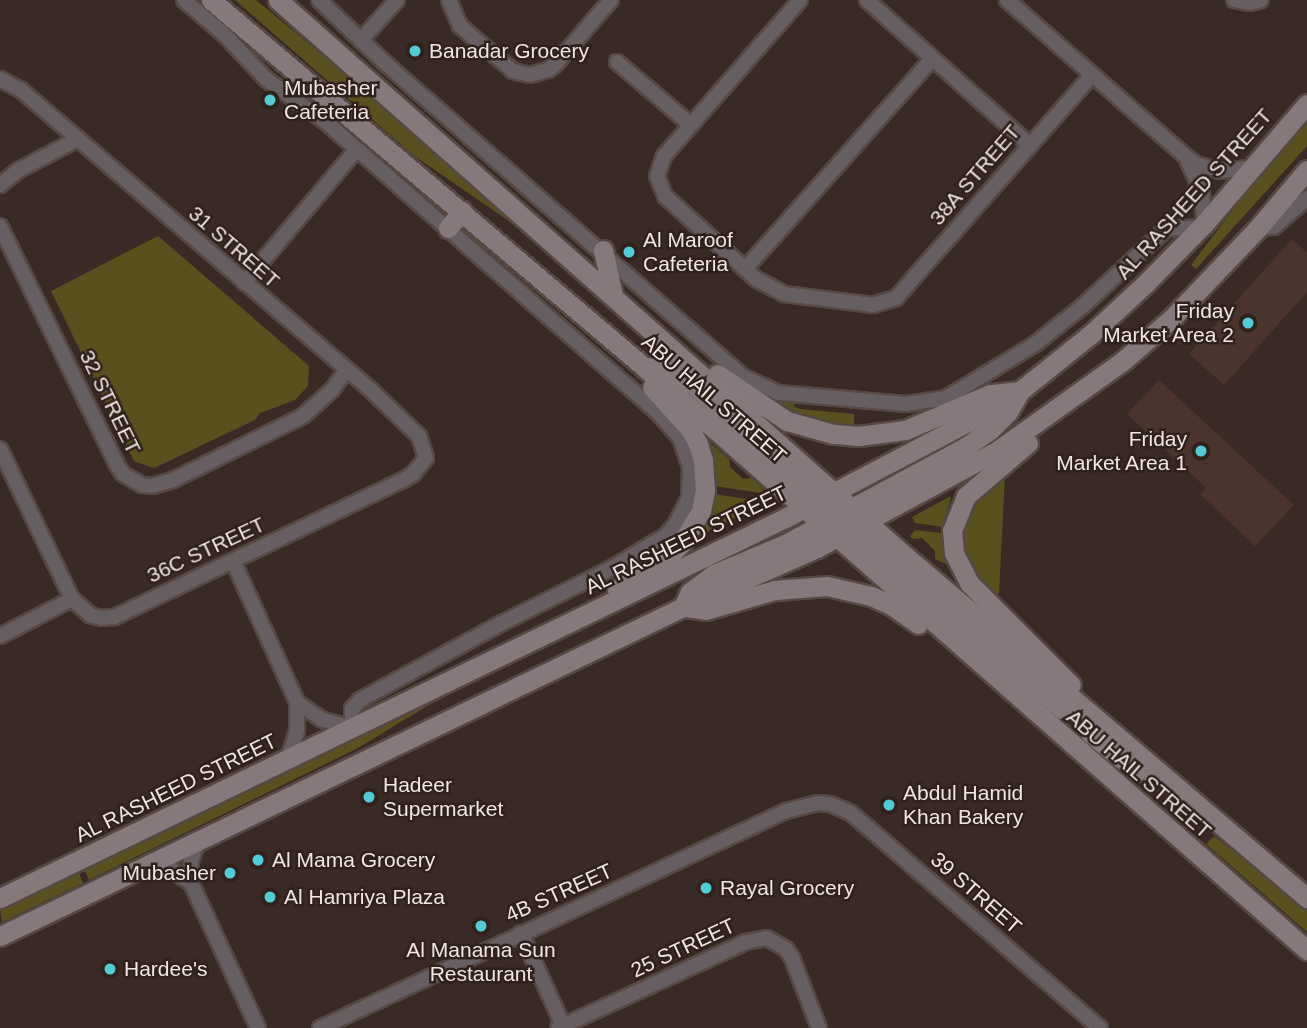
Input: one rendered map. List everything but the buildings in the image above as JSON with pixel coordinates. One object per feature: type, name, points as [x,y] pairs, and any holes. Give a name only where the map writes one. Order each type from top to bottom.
[{"type":"main road","name":"ABU HAIL STREET","points":[[211,0],[644,367]]},
{"type":"main road","name":"ABU HAIL STREET","points":[[278,0],[693,366],[819,501],[844,523],[1084,710],[1307,898]]},
{"type":"main road","name":"AL RASHEED STREET","points":[[0,898],[819,501],[911,454],[1020,391],[1109,318],[1202,226],[1307,104]]},
{"type":"main road","points":[[683,607],[690,592],[714,574],[844,523],[960,473],[1039,422],[1124,360],[1163,326],[1258,228],[1307,170]]},
{"type":"main road","points":[[447,228],[462,211]]},
{"type":"main road","points":[[603,250],[613,295]]},
{"type":"main road","points":[[693,366],[721,375],[787,421],[832,435],[881,435],[905,430],[990,394],[1020,391]]},
{"type":"main road","points":[[609,603],[621,585],[667,558],[681,544],[701,511],[705,490],[703,460],[698,444],[691,430],[654,392],[644,367],[663,368],[695,386],[819,501]]},
{"type":"main road","points":[[844,523],[991,429],[1008,412],[1020,391]]},
{"type":"main road","points":[[1039,422],[1021,450],[966,496],[952,530],[954,553],[969,583],[1067,679],[1084,710]]},
{"type":"main road","name":"ABU HAIL STREET","points":[[819,501],[844,523],[984,669],[1307,950]]},
{"type":"main road","points":[[844,523],[1119,757],[1168,782]]},
{"type":"main road","points":[[0,936],[683,607],[718,608],[793,586],[850,589],[891,605],[964,663],[984,669]]},
{"type":"street","points":[[184,0],[226,36],[266,79],[327,123],[671,426],[687,452],[691,475],[689,498],[675,525],[652,545],[360,700],[352,709],[352,728],[321,719],[298,702]]},
{"type":"street","points":[[319,0],[756,385],[788,394],[920,404],[960,392],[1013,360],[1083,306],[1166,229],[1202,226],[1202,192],[1184,155]]},
{"type":"street","points":[[362,40],[397,0]]},
{"type":"street","points":[[449,0],[460,26],[513,71],[530,75],[555,65],[611,0]]},
{"type":"street","points":[[867,0],[1030,145]]},
{"type":"street","points":[[1007,0],[1196,164],[1220,171],[1251,168]]},
{"type":"street","points":[[1234,0],[1255,1]]},
{"type":"street","points":[[799,1],[658,166],[659,187],[664,196],[745,269],[932,59]]},
{"type":"street","points":[[617,62],[691,125]]},
{"type":"street","name":"38A STREET","points":[[745,269],[764,285],[794,297],[873,305],[889,301],[907,287],[1092,75]]},
{"type":"street","name":"31 STREET","points":[[0,79],[21,90],[409,425],[424,443],[426,458]]},
{"type":"street","points":[[0,186],[17,171],[78,139]]},
{"type":"street","points":[[244,283],[356,150]]},
{"type":"street","points":[[1258,228],[1274,227],[1307,198]]},
{"type":"street","name":"32 STREET","points":[[0,226],[117,465],[123,474],[142,485],[152,486],[173,480],[303,416],[332,390],[346,371]]},
{"type":"street","points":[[0,449],[72,599],[0,636]]},
{"type":"street","name":"36C STREET","points":[[72,599],[90,615],[114,617],[405,479],[414,474],[426,458]]},
{"type":"street","points":[[233,561],[298,702],[297,731],[288,759]]},
{"type":"street","name":"4B STREET","points":[[320,1028],[786,811],[817,803]]},
{"type":"street","name":"39 STREET","points":[[817,803],[830,804],[851,813],[1100,1028]]},
{"type":"street","points":[[198,841],[191,861],[191,883],[258,1028]]},
{"type":"street","points":[[158,860],[191,883]]},
{"type":"street","points":[[0,887],[21,888]]},
{"type":"street","points":[[521,933],[561,1027]]},
{"type":"street","name":"25 STREET","points":[[561,1027],[746,942],[767,938],[786,949],[792,958],[819,1028]]},
{"type":"shaded area","points":[[235,0],[256,0],[395,115],[523,228],[516,226],[413,155]]},
{"type":"shaded area","points":[[1307,120],[1307,146],[1196,269],[1191,265],[1257,178]]},
{"type":"shaded area","points":[[158,236],[309,366],[308,386],[295,400],[260,413],[255,420],[154,468],[134,461],[51,291]]},
{"type":"shaded area","name":"Friday Market Area 2","points":[[1292,239],[1307,253],[1307,292],[1224,385],[1189,354]]},
{"type":"shaded area","name":"Friday Market Area 1","points":[[1159,380],[1294,505],[1255,546],[1200,494],[1206,488],[1127,414]]},
{"type":"shaded area","points":[[764,395],[797,401],[793,406],[800,409],[854,414],[854,427],[836,426],[792,414]]},
{"type":"shaded area","points":[[709,442],[729,459],[730,467],[743,479],[752,478],[764,490],[761,493],[714,486],[714,461]]},
{"type":"shaded area","points":[[1005,475],[999,593],[995,596],[972,572],[964,553],[963,532],[978,497]]},
{"type":"shaded area","points":[[714,494],[760,501],[761,505],[701,535]]},
{"type":"shaded area","points":[[951,498],[943,527],[915,523],[912,517]]},
{"type":"shaded area","points":[[915,530],[942,533],[946,564],[935,559],[935,551],[922,538],[913,539],[910,536]]},
{"type":"shaded area","points":[[434,699],[437,700],[358,748],[89,880],[84,869]]},
{"type":"shaded area","points":[[1214,836],[1307,910],[1307,932],[1206,844]]},
{"type":"shaded area","points":[[78,871],[83,883],[2,922],[0,909]]},
{"type":"place","name":"Banadar Grocery","points":[[415,51]]},
{"type":"place","name":"Mubasher Cafeteria","points":[[270,100]]},
{"type":"place","name":"Al Maroof Cafeteria","points":[[629,252]]},
{"type":"place","name":"Friday Market Area 2","points":[[1248,323]]},
{"type":"place","name":"Friday Market Area 1","points":[[1201,451]]},
{"type":"place","name":"Hadeer Supermarket","points":[[369,797]]},
{"type":"place","name":"Abdul Hamid Khan Bakery","points":[[889,805]]},
{"type":"place","name":"Al Mama Grocery","points":[[258,860]]},
{"type":"place","name":"Mubasher","points":[[230,873]]},
{"type":"place","name":"Rayal Grocery","points":[[706,888]]},
{"type":"place","name":"Al Hamriya Plaza","points":[[270,897]]},
{"type":"place","name":"Al Manama Sun Restaurant","points":[[481,926]]},
{"type":"place","name":"Hardee's","points":[[110,969]]}]
